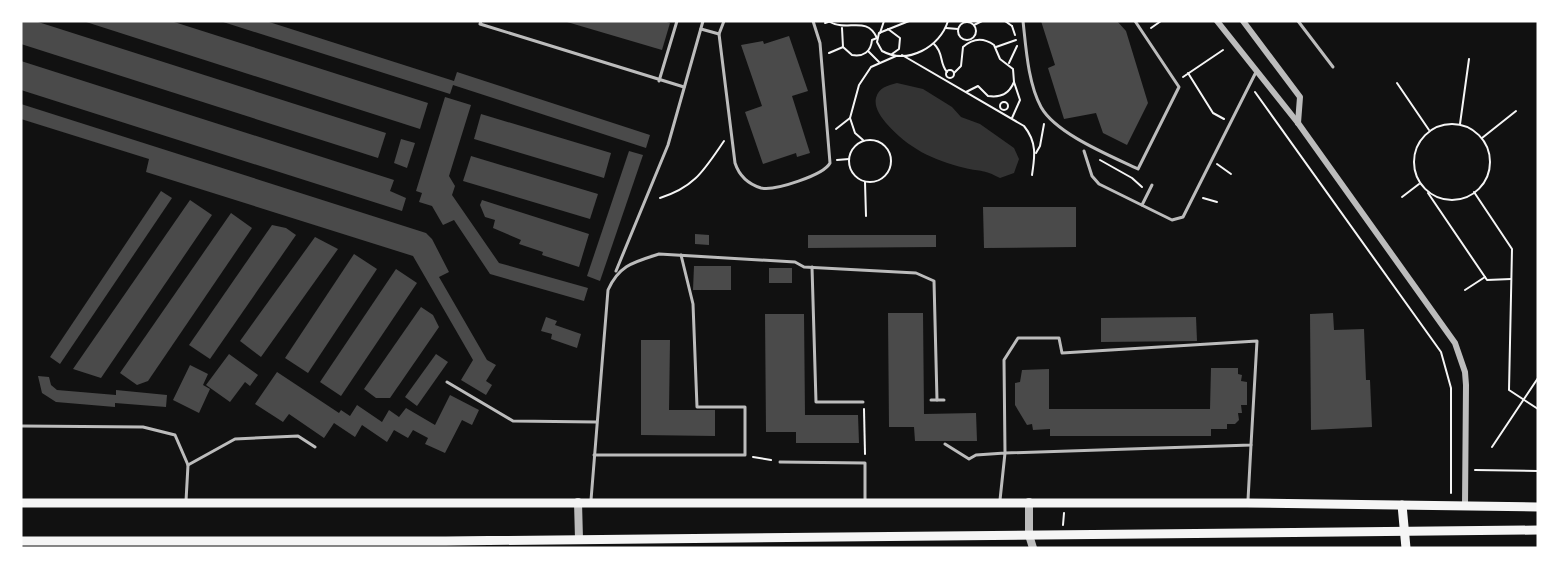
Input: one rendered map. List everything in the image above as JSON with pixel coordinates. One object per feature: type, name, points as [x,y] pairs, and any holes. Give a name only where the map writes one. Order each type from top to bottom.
[{"type":"main road","points":[[21,503],[1029,502],[1538,507]]},
{"type":"main road","points":[[1402,505],[1406,548]]},
{"type":"main road","points":[[21,541],[210,545],[446,545],[579,540],[759,543],[1063,533],[1538,530]]},
{"type":"street","points":[[1243,21],[1300,97],[1298,123]]},
{"type":"street","points":[[1220,22],[1256,72],[1298,123],[1455,343],[1466,385],[1465,505]]},
{"type":"street","points":[[578,502],[579,540]]},
{"type":"street","points":[[1029,502],[1029,535],[1033,548]]},
{"type":"lane","points":[[481,21],[480,24],[684,87]]},
{"type":"lane","points":[[659,81],[676,21]]},
{"type":"lane","points":[[591,502],[606,300],[668,145],[703,21]]},
{"type":"lane","points":[[724,21],[718,34],[730,131],[738,171],[752,184],[762,188],[772,188],[820,173],[827,169],[831,160],[821,56],[813,21]]},
{"type":"lane","points":[[1023,21],[1036,96],[1045,112],[1076,137],[1138,169],[1179,87],[1135,21]]},
{"type":"lane","points":[[1298,21],[1333,67]]},
{"type":"lane","points":[[701,29],[718,34]]},
{"type":"lane","points":[[1084,151],[1095,181],[1172,220],[1183,217],[1256,72]]},
{"type":"lane","points":[[1142,206],[1152,185]]},
{"type":"lane","points":[[616,273],[637,261],[659,254],[795,262],[812,267],[916,273],[934,281],[937,400]]},
{"type":"lane","points":[[594,455],[745,455],[745,407],[697,407],[693,304],[681,255]]},
{"type":"lane","points":[[812,267],[816,402],[864,402]]},
{"type":"lane","points":[[999,502],[1005,453],[1004,360],[1018,338],[1059,338],[1062,353],[1257,341],[1248,503]]},
{"type":"lane","points":[[447,382],[513,421],[596,422]]},
{"type":"lane","points":[[931,400],[944,400]]},
{"type":"lane","points":[[21,426],[144,427],[175,435],[188,465],[186,504]]},
{"type":"lane","points":[[188,465],[235,439],[298,436],[315,447]]},
{"type":"lane","points":[[945,444],[969,459],[976,455],[1005,453],[1251,445]]},
{"type":"lane","points":[[780,462],[865,463],[865,502]]},
{"type":"path","points":[[825,23],[831,21],[842,28],[862,24],[871,27],[879,47],[891,55],[901,55],[1011,119],[1030,134],[1035,154]]},
{"type":"path","points":[[842,28],[843,47],[847,52],[858,56],[868,51],[872,40],[877,38],[884,21]]},
{"type":"path","points":[[879,33],[909,21]]},
{"type":"path","points":[[829,133],[843,126],[850,118],[863,75],[879,62],[925,49],[934,44],[946,28],[948,21]]},
{"type":"path","points":[[958,29],[963,23],[974,25],[981,21]]},
{"type":"path","points":[[1005,21],[1012,26],[1017,40],[1014,57],[1009,64]]},
{"type":"path","points":[[1143,33],[1161,21]]},
{"type":"path","points":[[934,44],[941,52],[942,65],[948,78],[961,66],[963,48],[972,40],[976,32],[974,25]]},
{"type":"path","points":[[946,28],[958,29]]},
{"type":"path","points":[[888,29],[900,38],[899,49],[891,55]]},
{"type":"path","points":[[958,29],[963,39],[982,39],[995,47],[1000,59],[1009,64],[1015,75],[1014,82],[1007,93],[1001,96],[988,96],[978,86],[966,92]]},
{"type":"path","points":[[995,47],[1024,37]]},
{"type":"path","points":[[821,56],[843,47]]},
{"type":"path","points":[[1175,81],[1223,50]]},
{"type":"path","points":[[868,51],[879,62]]},
{"type":"path","points":[[1460,124],[1469,59]]},
{"type":"path","points":[[947,72],[950,70],[953,75],[954,85]]},
{"type":"path","points":[[1188,73],[1214,113],[1224,119]]},
{"type":"path","points":[[1011,119],[1020,100],[1014,82]]},
{"type":"path","points":[[1396,83],[1429,131]]},
{"type":"path","points":[[1250,85],[1441,352],[1451,388],[1451,493]]},
{"type":"path","points":[[1001,96],[1003,102],[1007,104],[1004,114]]},
{"type":"path","points":[[1482,138],[1516,111]]},
{"type":"path","points":[[1032,175],[1035,154],[1042,138],[1045,112]]},
{"type":"path","points":[[850,118],[855,134],[863,141]]},
{"type":"path","points":[[1425,189],[1441,199],[1454,200],[1474,192],[1486,180],[1490,167],[1490,154],[1482,138],[1467,126],[1443,124],[1429,131],[1416,147],[1413,159],[1420,184],[1487,280],[1511,279]]},
{"type":"path","points":[[660,198],[689,186],[701,175],[730,131]]},
{"type":"path","points":[[870,139],[883,143],[888,148],[892,161],[891,168],[883,178],[865,182],[853,174],[849,159],[853,148],[863,141],[870,139]]},
{"type":"path","points":[[831,160],[849,159]]},
{"type":"path","points":[[1132,177],[1148,194]]},
{"type":"path","points":[[865,182],[866,216]]},
{"type":"path","points":[[1402,197],[1420,184]]},
{"type":"path","points":[[1474,192],[1512,249],[1509,390],[1538,409]]},
{"type":"path","points":[[1465,290],[1485,277]]},
{"type":"path","points":[[1492,447],[1538,378]]},
{"type":"path","points":[[864,402],[865,463]]},
{"type":"path","points":[[745,455],[780,462]]},
{"type":"path","points":[[1465,470],[1538,471]]},
{"type":"shaded area","points":[[897,83],[923,89],[952,107],[961,117],[980,124],[1014,148],[1019,159],[1014,173],[1000,178],[931,157],[912,146],[894,132],[876,105],[879,91]]},
{"type":"building","points":[[21,21],[35,21],[386,133],[378,158],[21,44]]},
{"type":"building","points":[[83,21],[171,21],[428,103],[420,129]]},
{"type":"building","points":[[220,21],[266,21],[454,81],[457,72],[650,135],[646,148],[453,85],[450,94]]},
{"type":"building","points":[[664,21],[670,23],[662,50],[567,22]]},
{"type":"building","points":[[1041,21],[1117,21],[1126,31],[1148,103],[1127,145],[1103,133],[1096,113],[1064,119],[1048,68],[1055,65]]},
{"type":"building","points":[[789,36],[808,91],[792,96],[810,153],[797,157],[796,153],[763,164],[745,112],[762,106],[741,45],[763,41],[764,44]]},
{"type":"building","points":[[21,61],[394,180],[390,191],[406,198],[402,211],[21,90]]},
{"type":"building","points":[[445,97],[471,105],[449,176],[455,186],[452,195],[499,263],[588,288],[584,301],[490,274],[454,220],[443,225],[432,206],[419,202],[422,193],[416,191]]},
{"type":"building","points":[[21,104],[426,233],[432,239],[449,272],[439,277],[487,360],[496,365],[486,381],[492,385],[486,395],[461,380],[473,360],[413,256],[146,172],[149,159],[21,119]]},
{"type":"building","points":[[481,114],[611,153],[604,178],[474,139]]},
{"type":"building","points":[[401,139],[415,143],[407,168],[394,163]]},
{"type":"building","points":[[629,151],[643,155],[600,281],[587,276]]},
{"type":"building","points":[[471,156],[598,194],[590,219],[463,181]]},
{"type":"building","points":[[161,191],[172,198],[60,364],[50,357]]},
{"type":"building","points":[[190,200],[212,215],[101,378],[73,369]]},
{"type":"building","points":[[482,200],[589,234],[579,267],[542,255],[543,252],[519,244],[521,240],[493,228],[495,220],[485,217],[480,205]]},
{"type":"building","points":[[983,207],[1076,207],[1076,247],[984,248]]},
{"type":"building","points":[[231,213],[252,228],[148,381],[137,385],[120,373]]},
{"type":"building","points":[[272,225],[286,228],[296,235],[210,359],[189,345]]},
{"type":"building","points":[[695,234],[709,235],[709,245],[695,244]]},
{"type":"building","points":[[808,235],[936,235],[936,247],[808,248]]},
{"type":"building","points":[[315,237],[338,249],[261,357],[240,341]]},
{"type":"building","points":[[354,254],[377,269],[308,373],[285,358]]},
{"type":"building","points":[[694,266],[731,266],[731,290],[693,290]]},
{"type":"building","points":[[769,268],[792,268],[792,283],[769,283]]},
{"type":"building","points":[[396,269],[417,283],[341,396],[320,382]]},
{"type":"building","points":[[421,307],[433,315],[439,327],[390,398],[376,398],[364,389]]},
{"type":"building","points":[[888,313],[923,313],[924,414],[976,413],[977,441],[915,441],[914,427],[889,427]]},
{"type":"building","points":[[1333,313],[1334,330],[1364,329],[1366,380],[1370,380],[1372,427],[1311,430],[1310,314]]},
{"type":"building","points":[[765,314],[804,314],[805,415],[858,415],[859,443],[796,443],[796,432],[766,432]]},
{"type":"building","points":[[546,317],[557,321],[555,325],[581,334],[577,348],[551,339],[552,334],[541,331]]},
{"type":"building","points":[[1196,317],[1197,341],[1101,342],[1101,318]]},
{"type":"building","points":[[641,340],[670,340],[669,410],[715,410],[715,436],[641,435]]},
{"type":"building","points":[[229,354],[258,375],[250,386],[245,382],[230,402],[206,385]]},
{"type":"building","points":[[436,354],[448,362],[417,406],[405,397]]},
{"type":"building","points":[[190,365],[208,374],[203,385],[210,389],[199,413],[173,400]]},
{"type":"building","points":[[1211,368],[1238,368],[1238,374],[1242,375],[1241,381],[1247,382],[1247,405],[1241,405],[1242,413],[1238,413],[1239,420],[1235,424],[1227,424],[1227,429],[1211,429],[1211,436],[1050,436],[1050,429],[1033,430],[1032,424],[1027,425],[1015,405],[1015,383],[1020,382],[1022,370],[1049,369],[1049,409],[1210,409]]},
{"type":"building","points":[[277,372],[339,413],[341,410],[350,416],[357,405],[382,422],[389,410],[399,417],[406,408],[435,425],[450,395],[479,410],[472,425],[462,420],[445,453],[425,444],[428,438],[413,430],[408,438],[394,430],[387,442],[362,425],[355,437],[334,423],[324,438],[289,414],[283,422],[255,404]]},
{"type":"building","points":[[38,376],[49,377],[51,385],[57,390],[116,395],[116,390],[167,395],[166,407],[115,403],[115,407],[56,402],[42,393]]}]
